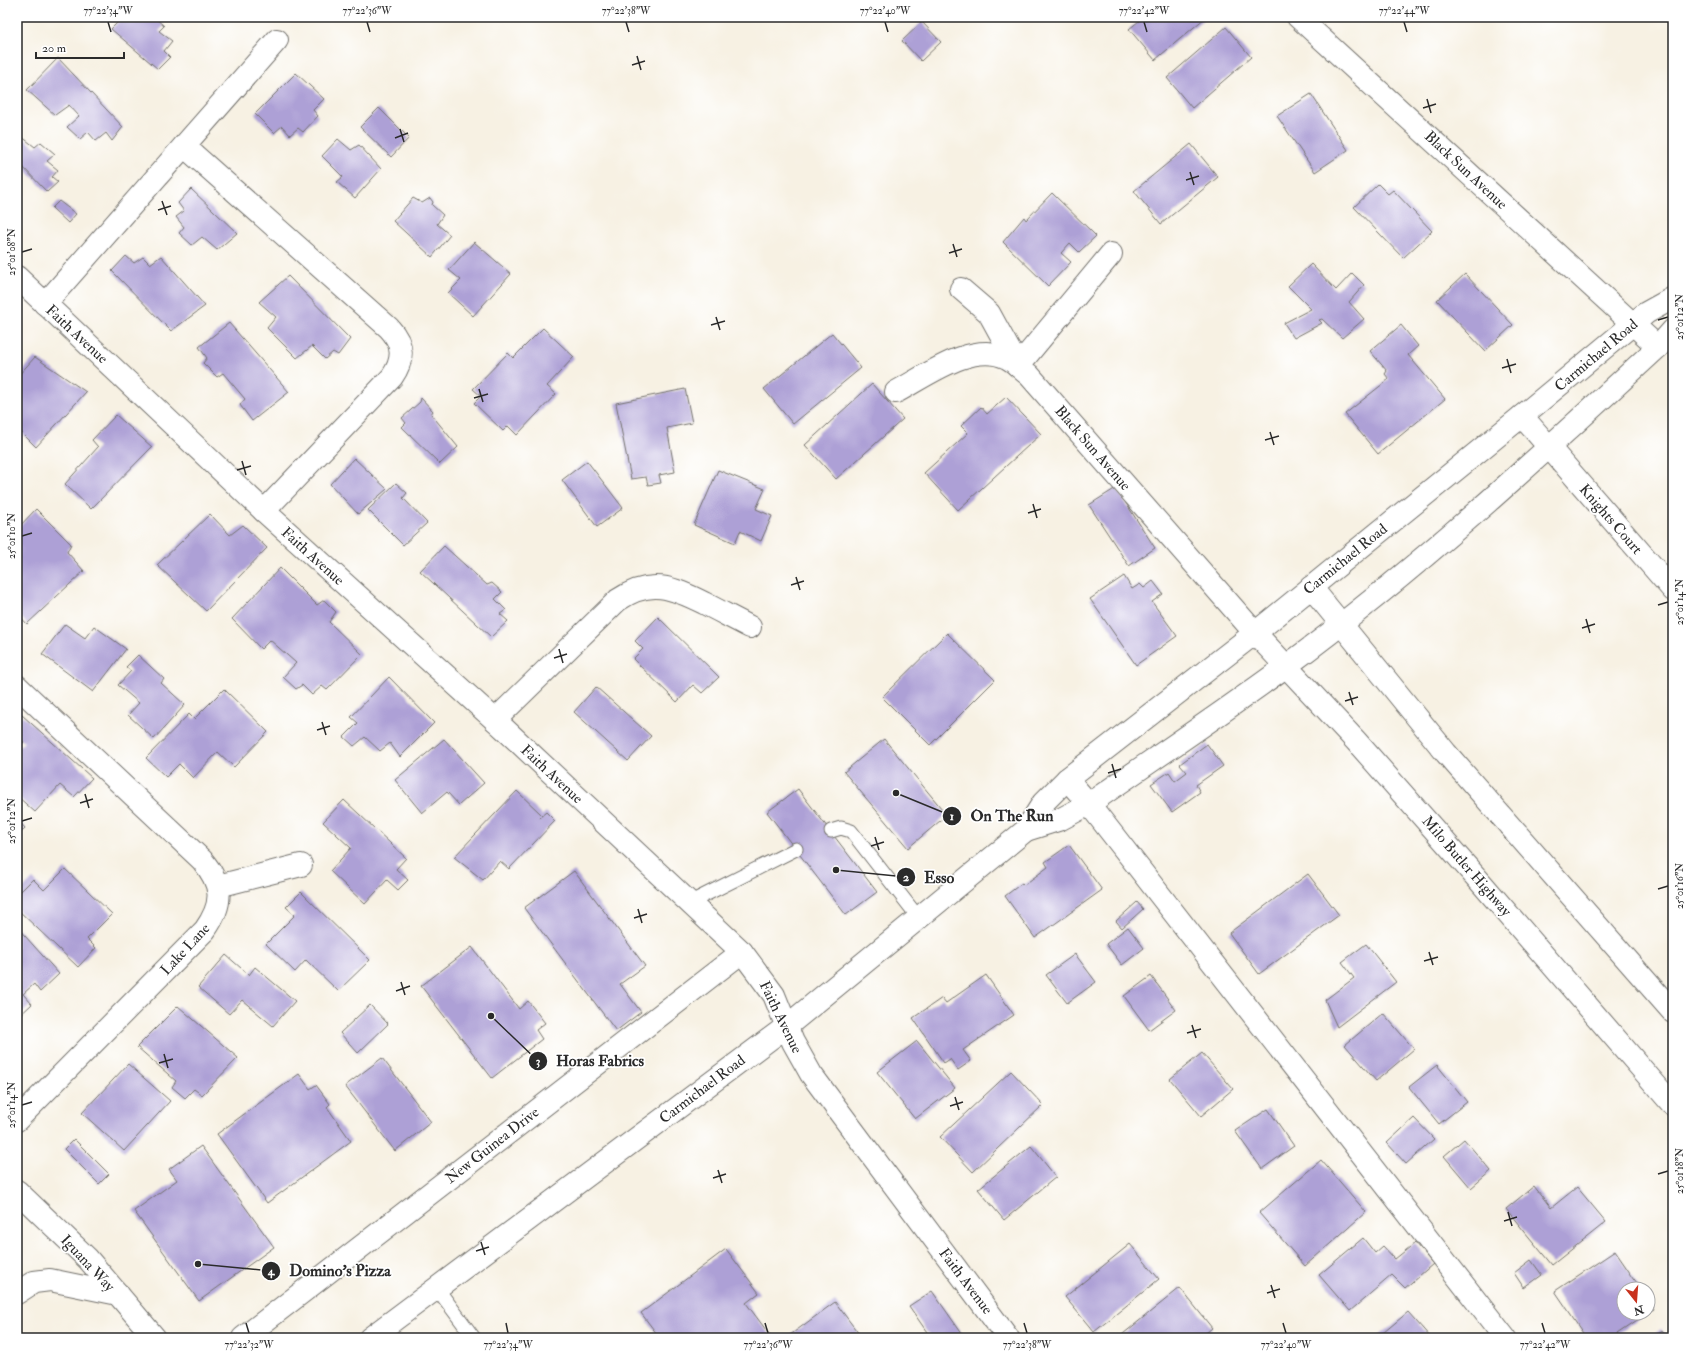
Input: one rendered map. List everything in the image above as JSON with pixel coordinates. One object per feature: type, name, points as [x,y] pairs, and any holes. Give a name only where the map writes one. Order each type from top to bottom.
[{"type":"street","name":"Black Sun Avenue","points":[[1298,17],[1658,348]]},
{"type":"street","points":[[45,304],[277,40]]},
{"type":"street","points":[[184,146],[389,328],[396,335],[401,351],[400,364],[392,377],[264,511]]},
{"type":"street","points":[[961,289],[989,313],[1018,366],[1111,254]]},
{"type":"street","name":"Faith Avenue","points":[[17,277],[264,511],[495,720],[742,952],[774,995],[793,1042],[811,1074],[1008,1338]]},
{"type":"street","name":"Carmichael Road","points":[[370,1338],[436,1287],[787,1026],[918,917],[1026,830],[1042,803],[1067,778],[1255,633],[1646,313],[1673,298]]},
{"type":"street","name":"Carmichael Road","points":[[1026,830],[1061,820],[1090,804],[1285,667],[1418,561],[1549,447],[1658,348],[1673,330]]},
{"type":"street","name":"Black Sun Avenue","points":[[896,392],[960,358],[974,353],[988,353],[1002,356],[1018,366],[1029,376],[1255,633]]},
{"type":"street","name":"Knights Court","points":[[1522,416],[1673,590]]},
{"type":"street","points":[[495,720],[618,600],[629,593],[649,587],[673,588],[750,627]]},
{"type":"street","points":[[1311,587],[1446,753],[1673,1012]]},
{"type":"street","name":"Milo Butler Highway","points":[[1255,633],[1285,667],[1356,741],[1483,885],[1673,1105]]},
{"type":"street","name":"Lake Lane","points":[[17,686],[192,850],[211,870],[218,886],[218,904],[211,921],[205,930],[17,1120]]},
{"type":"street","points":[[1067,778],[1090,804],[1505,1338]]},
{"type":"street","points":[[218,886],[301,865]]},
{"type":"street","name":"New Guinea Drive","points":[[243,1338],[742,952]]},
{"type":"street","name":"Iguana Way","points":[[17,1191],[88,1259],[156,1338]]},
{"type":"street","points":[[17,1293],[34,1282],[50,1280],[118,1294]]},
{"type":"lane","points":[[831,831],[841,828],[851,831],[918,917]]},
{"type":"lane","points":[[690,903],[796,849]]},
{"type":"lane","points":[[436,1287],[474,1338]]},
{"type":"building","points":[[123,17],[154,17],[164,26],[159,31],[172,41],[164,51],[170,57],[158,69],[111,29]]},
{"type":"building","points":[[1144,17],[1206,17],[1155,60],[1129,29]]},
{"type":"building","points":[[922,22],[941,42],[921,61],[902,41]]},
{"type":"building","points":[[1226,27],[1251,57],[1192,108],[1167,78]]},
{"type":"building","points":[[58,58],[123,127],[112,141],[106,133],[96,141],[88,132],[80,139],[67,127],[79,116],[69,105],[55,115],[27,90]]},
{"type":"building","points":[[296,73],[324,99],[313,110],[318,116],[303,132],[298,128],[290,135],[282,126],[274,133],[255,114]]},
{"type":"building","points":[[1311,94],[1348,150],[1315,172],[1277,116]]},
{"type":"building","points":[[379,108],[409,138],[391,157],[360,127]]},
{"type":"building","points":[[17,133],[35,147],[41,142],[55,154],[47,161],[58,170],[52,177],[58,182],[47,192],[17,161]]},
{"type":"building","points":[[338,139],[351,150],[359,145],[381,169],[355,198],[337,182],[343,177],[322,156]]},
{"type":"building","points":[[1191,144],[1218,177],[1161,224],[1134,191]]},
{"type":"building","points":[[1378,184],[1388,194],[1393,190],[1432,231],[1403,258],[1354,207]]},
{"type":"building","points":[[191,189],[237,233],[217,250],[202,237],[192,245],[179,233],[184,227],[176,217],[184,211],[178,203]]},
{"type":"building","points":[[1052,193],[1096,236],[1079,252],[1070,243],[1061,253],[1071,262],[1048,286],[1003,242],[1024,217],[1026,220]]},
{"type":"building","points":[[413,198],[422,203],[430,198],[433,202],[432,205],[443,215],[437,224],[450,235],[432,257],[393,221]]},
{"type":"building","points":[[59,201],[76,214],[68,223],[52,208]]},
{"type":"building","points":[[474,242],[511,274],[473,316],[448,293],[461,280],[449,270]]},
{"type":"building","points":[[126,256],[134,263],[143,257],[150,264],[161,256],[205,306],[171,331],[112,271]]},
{"type":"building","points":[[1311,264],[1336,290],[1352,273],[1364,285],[1349,302],[1364,319],[1342,338],[1322,319],[1319,320],[1322,323],[1294,338],[1284,323],[1311,309],[1288,286]]},
{"type":"building","points":[[1465,274],[1513,325],[1485,351],[1437,300]]},
{"type":"building","points":[[288,276],[350,339],[338,355],[333,352],[325,359],[312,346],[297,358],[267,328],[276,317],[259,302]]},
{"type":"building","points":[[229,323],[289,392],[252,421],[240,405],[245,399],[223,373],[217,377],[203,363],[207,358],[199,347]]},
{"type":"building","points":[[1401,325],[1418,346],[1408,355],[1445,399],[1378,454],[1345,414],[1389,379],[1385,374],[1387,371],[1370,351]]},
{"type":"building","points":[[543,328],[574,357],[547,386],[556,394],[517,435],[508,426],[503,431],[474,403],[481,396],[473,389],[508,353],[513,358]]},
{"type":"building","points":[[832,333],[861,368],[793,424],[764,389]]},
{"type":"building","points":[[35,357],[86,392],[36,447],[17,428],[17,377]]},
{"type":"building","points":[[872,384],[903,419],[836,479],[805,445]]},
{"type":"building","points":[[685,389],[692,423],[667,428],[675,472],[659,475],[661,483],[648,485],[646,477],[631,479],[616,403]]},
{"type":"building","points":[[1006,397],[1041,434],[958,510],[924,473],[968,433],[961,426],[981,407],[987,414]]},
{"type":"building","points":[[421,398],[433,411],[431,414],[458,447],[440,464],[402,427],[406,423],[402,418],[420,402]]},
{"type":"building","points":[[116,415],[152,447],[91,509],[65,484],[98,447],[92,440]]},
{"type":"building","points":[[354,458],[387,489],[358,514],[330,484]]},
{"type":"building","points":[[587,461],[623,508],[597,527],[562,480]]},
{"type":"building","points":[[718,470],[765,489],[756,509],[772,516],[761,541],[740,531],[735,543],[694,525]]},
{"type":"building","points":[[396,483],[407,493],[403,498],[427,523],[403,545],[368,510]]},
{"type":"building","points":[[1116,488],[1155,548],[1129,566],[1089,505]]},
{"type":"building","points":[[36,509],[71,544],[67,552],[84,571],[27,624],[17,613],[17,529]]},
{"type":"building","points":[[210,514],[230,535],[243,525],[267,548],[206,611],[157,565]]},
{"type":"building","points":[[444,546],[487,585],[492,583],[502,592],[495,599],[506,610],[500,614],[508,621],[491,637],[420,571]]},
{"type":"building","points":[[280,568],[317,605],[324,600],[336,612],[329,622],[362,654],[327,690],[322,686],[312,695],[302,685],[296,689],[283,677],[296,663],[270,640],[261,649],[232,619]]},
{"type":"building","points":[[1124,576],[1132,589],[1140,584],[1144,588],[1153,581],[1163,594],[1152,602],[1177,636],[1136,665],[1090,599]]},
{"type":"building","points":[[658,617],[719,677],[702,693],[693,685],[677,702],[633,659],[643,649],[635,641]]},
{"type":"building","points":[[65,624],[85,638],[94,626],[126,649],[93,692],[42,654]]},
{"type":"building","points":[[947,633],[995,680],[930,745],[882,697]]},
{"type":"building","points":[[138,655],[164,679],[161,683],[185,705],[154,739],[128,715],[139,703],[118,685],[131,671],[126,667]]},
{"type":"building","points":[[389,677],[434,723],[400,757],[390,743],[380,751],[365,737],[354,746],[344,737],[358,723],[351,717]]},
{"type":"building","points":[[596,687],[651,736],[628,761],[574,712]]},
{"type":"building","points":[[224,689],[268,732],[234,767],[218,752],[193,778],[179,764],[166,777],[146,758],[189,714],[194,719]]},
{"type":"building","points":[[22,715],[92,778],[74,797],[60,785],[35,812],[17,796],[17,749],[24,742],[17,736],[17,721]]},
{"type":"building","points":[[444,739],[484,783],[459,805],[447,792],[422,813],[395,780]]},
{"type":"building","points":[[884,739],[947,815],[908,848],[844,772]]},
{"type":"building","points":[[1207,744],[1223,766],[1196,785],[1200,792],[1172,812],[1151,784],[1169,772],[1175,781],[1187,772],[1180,764]]},
{"type":"building","points":[[798,789],[877,892],[846,915],[767,812]]},
{"type":"building","points":[[517,791],[542,815],[539,818],[546,812],[555,821],[509,869],[500,861],[483,880],[454,857]]},
{"type":"building","points":[[344,800],[406,858],[396,869],[408,880],[398,890],[387,880],[365,904],[330,871],[351,848],[323,822]]},
{"type":"building","points":[[17,819],[25,828],[17,837]]},
{"type":"building","points":[[1069,845],[1102,890],[1035,938],[1005,896],[1022,883],[1024,885],[1048,867],[1045,862]]},
{"type":"building","points":[[65,869],[112,914],[87,939],[96,948],[78,967],[17,909],[17,895],[33,879],[44,890]]},
{"type":"building","points":[[574,871],[645,966],[620,984],[641,1012],[616,1031],[524,908]]},
{"type":"building","points":[[1308,874],[1339,915],[1259,974],[1229,933]]},
{"type":"building","points":[[301,892],[370,960],[338,991],[306,960],[295,972],[266,944],[295,915],[286,907]]},
{"type":"building","points":[[1137,902],[1143,909],[1122,928],[1116,921]]},
{"type":"building","points":[[17,927],[59,974],[40,992],[34,984],[23,994],[32,1004],[17,1018]]},
{"type":"building","points":[[1128,927],[1144,948],[1122,965],[1106,944]]},
{"type":"building","points":[[1366,944],[1396,982],[1337,1027],[1325,1000],[1354,978],[1342,962]]},
{"type":"building","points":[[472,947],[519,1009],[528,1001],[545,1023],[536,1030],[542,1039],[492,1078],[421,986]]},
{"type":"building","points":[[1075,954],[1096,982],[1067,1003],[1046,975]]},
{"type":"building","points":[[226,955],[249,975],[255,967],[295,1001],[273,1026],[242,1000],[229,1014],[198,987]]},
{"type":"building","points":[[986,975],[1014,1015],[963,1050],[971,1061],[958,1070],[950,1059],[944,1063],[913,1018],[942,998],[946,1003]]},
{"type":"building","points":[[1151,976],[1176,1010],[1149,1030],[1124,996]]},
{"type":"building","points":[[370,1005],[388,1024],[358,1053],[340,1033]]},
{"type":"building","points":[[178,1006],[238,1058],[202,1095],[194,1089],[185,1098],[172,1087],[176,1081],[137,1047]]},
{"type":"building","points":[[1383,1013],[1414,1049],[1376,1081],[1345,1045]]},
{"type":"building","points":[[917,1041],[955,1088],[915,1119],[877,1072]]},
{"type":"building","points":[[1202,1053],[1233,1089],[1201,1116],[1170,1079]]},
{"type":"building","points":[[382,1058],[431,1122],[395,1151],[345,1086]]},
{"type":"building","points":[[128,1064],[170,1101],[124,1151],[82,1113]]},
{"type":"building","points":[[1437,1065],[1467,1102],[1439,1124],[1409,1087]]},
{"type":"building","points":[[1011,1071],[1043,1105],[973,1172],[940,1137]]},
{"type":"building","points":[[299,1074],[310,1089],[316,1085],[330,1104],[327,1107],[351,1141],[267,1203],[217,1134]]},
{"type":"building","points":[[1268,1109],[1294,1146],[1262,1169],[1235,1131]]},
{"type":"building","points":[[1414,1118],[1434,1139],[1406,1164],[1387,1143]]},
{"type":"building","points":[[74,1139],[109,1174],[99,1184],[64,1149]]},
{"type":"building","points":[[1464,1139],[1491,1171],[1471,1188],[1444,1156]]},
{"type":"building","points":[[201,1146],[274,1247],[199,1301],[134,1211],[177,1180],[169,1169]]},
{"type":"building","points":[[1031,1146],[1056,1177],[1004,1220],[978,1189]]},
{"type":"building","points":[[1321,1160],[1366,1212],[1305,1266],[1259,1213]]},
{"type":"building","points":[[1534,1186],[1551,1208],[1577,1187],[1606,1222],[1552,1265],[1506,1209]]},
{"type":"building","points":[[1363,1238],[1375,1253],[1383,1246],[1395,1259],[1415,1243],[1433,1264],[1405,1288],[1392,1275],[1350,1311],[1319,1275]]},
{"type":"building","points":[[1130,1244],[1159,1279],[1094,1332],[1065,1297]]},
{"type":"building","points":[[726,1249],[759,1293],[746,1303],[772,1338],[660,1338],[641,1313]]},
{"type":"building","points":[[1615,1251],[1636,1281],[1616,1281],[1616,1321],[1636,1321],[1611,1338],[1587,1338],[1555,1291]]},
{"type":"building","points":[[1531,1260],[1542,1275],[1524,1288],[1514,1273]]},
{"type":"building","points":[[1180,1288],[1212,1328],[1200,1338],[1118,1338]]},
{"type":"building","points":[[932,1291],[965,1338],[931,1338],[909,1306]]},
{"type":"building","points":[[835,1302],[862,1338],[786,1338]]},
{"type":"building","points":[[1408,1312],[1431,1338],[1377,1338]]},
{"type":"building","points":[[1662,1330],[1669,1338],[1652,1338]]},
{"type":"place","name":"On The Run","points":[[896,793]]},
{"type":"place","name":"Esso","points":[[836,870]]},
{"type":"place","name":"Horas Fabrics","points":[[491,1016]]},
{"type":"place","name":"Domino's Pizza","points":[[198,1264]]}]
